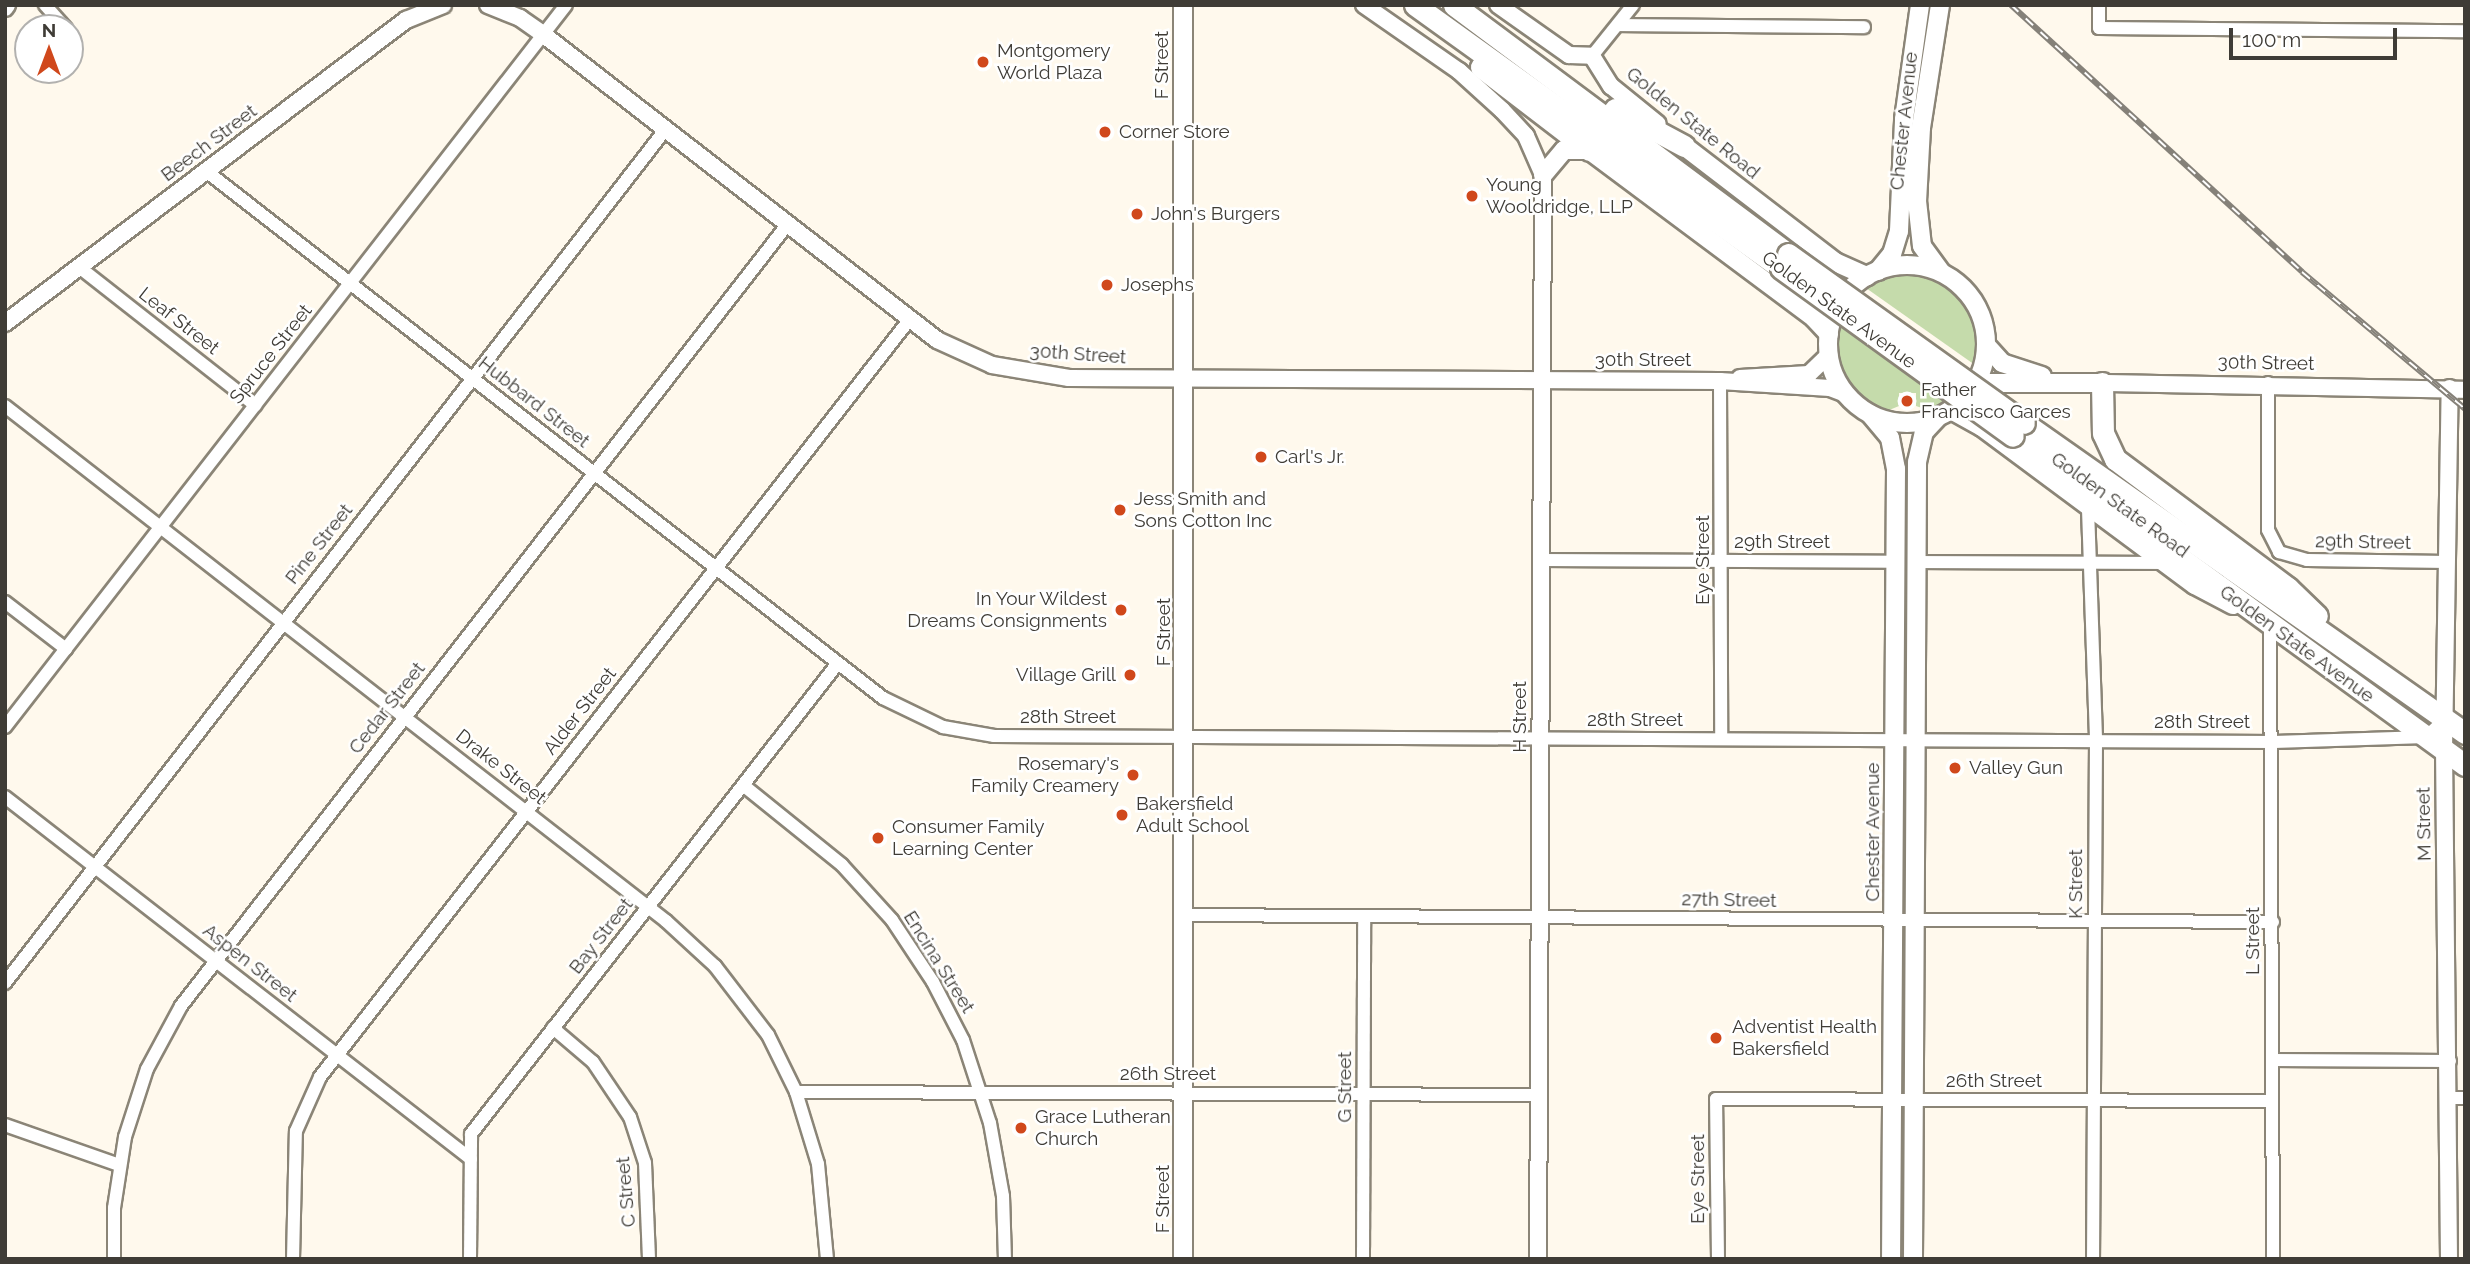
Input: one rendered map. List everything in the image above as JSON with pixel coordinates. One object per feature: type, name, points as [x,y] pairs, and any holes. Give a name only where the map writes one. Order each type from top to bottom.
[{"type":"highway","points":[[1413,5],[1532,110],[1589,150]]},
{"type":"highway","name":"Golden State Avenue","points":[[1413,5],[1785,261],[2018,429],[2270,624],[2465,765]]},
{"type":"highway","name":"Golden State Avenue","points":[[1454,5],[1785,261]]},
{"type":"highway","points":[[1508,45],[1643,126],[1684,146]]},
{"type":"highway","points":[[2102,383],[2103,433],[2115,459],[2288,588],[2361,659]]},
{"type":"highway","name":"Golden State Avenue","points":[[2018,429],[2361,659],[2465,733]]},
{"type":"main road","name":"F Street","points":[[1183,5],[1186,737],[1183,1259]]},
{"type":"main road","name":"Chester Avenue","points":[[1872,274],[1892,254],[1899,231],[1904,119],[1920,5]]},
{"type":"main road","name":"Chester Avenue","points":[[1940,5],[1921,128],[1917,216],[1922,246],[1944,275]]},
{"type":"main road","name":"Golden State Road","points":[[1684,146],[1835,262],[1872,274]]},
{"type":"main road","points":[[1543,175],[1564,150],[1589,150],[1814,318],[1829,334]]},
{"type":"main road","points":[[1913,1259],[1918,449],[1924,432],[1945,413],[1976,383],[1986,345],[1973,301],[1944,275],[1911,266],[1872,274],[1845,295],[1829,334],[1829,355],[1846,394],[1870,414],[1911,423],[1945,413]]},
{"type":"main road","name":"30th Street","points":[[1986,345],[2002,363],[2066,382]]},
{"type":"main road","name":"30th Street","points":[[1976,383],[2102,383]]},
{"type":"main road","name":"Golden State Road","points":[[1945,413],[1982,427],[2088,509],[2195,585],[2270,624]]},
{"type":"main road","name":"Chester Avenue","points":[[1870,414],[1883,426],[1895,452],[1891,1259]]},
{"type":"street","name":"Beech Street","points":[[5,323],[406,20],[443,5]]},
{"type":"street","points":[[488,5],[520,18],[544,35]]},
{"type":"street","name":"Spruce Street","points":[[5,727],[566,5]]},
{"type":"street","points":[[1364,5],[1459,71],[1502,110],[1526,136],[1543,175]]},
{"type":"street","points":[[1498,5],[1569,55],[1592,56],[1633,5]]},
{"type":"street","points":[[2099,5],[2099,28],[2465,31]]},
{"type":"street","points":[[1619,25],[1864,27]]},
{"type":"street","name":"30th Street","points":[[544,35],[909,320],[957,351],[1009,369],[1054,377],[1720,381],[1830,388],[1846,394]]},
{"type":"street","name":"Golden State Road","points":[[1592,56],[1611,86],[1684,146]]},
{"type":"street","name":"Pine Street","points":[[5,983],[93,865],[665,130]]},
{"type":"street","name":"Hubbard Street","points":[[206,171],[838,663]]},
{"type":"street","name":"H Street","points":[[1538,1259],[1543,175]]},
{"type":"street","name":"Cedar Street","points":[[114,1259],[119,1165],[147,1069],[181,1006],[787,225]]},
{"type":"street","name":"Leaf Street","points":[[79,267],[256,405]]},
{"type":"street","name":"Alder Street","points":[[293,1259],[296,1131],[310,1091],[909,320]]},
{"type":"street","name":"30th Street","points":[[1720,381],[1809,374],[1829,355]]},
{"type":"street","name":"Eye Street","points":[[1720,381],[1721,739]]},
{"type":"street","name":"30th Street","points":[[2102,383],[2269,383],[2457,389]]},
{"type":"street","name":"29th Street","points":[[2269,383],[2269,530],[2279,552],[2307,560],[2448,562]]},
{"type":"street","name":"M Street","points":[[2449,1259],[2461,1098],[2450,1061],[2444,750],[2448,562],[2457,389]]},
{"type":"street","name":"Drake Street","points":[[5,406],[695,945],[734,988],[768,1035],[796,1092],[818,1164],[827,1259]]},
{"type":"street","name":"K Street","points":[[2088,509],[2096,741],[2093,1259]]},
{"type":"street","name":"29th Street","points":[[1541,560],[1896,562]]},
{"type":"street","points":[[1917,562],[2165,563]]},
{"type":"street","points":[[5,602],[66,649]]},
{"type":"street","name":"L Street","points":[[2270,624],[2274,742],[2273,1259]]},
{"type":"street","name":"28th Street","points":[[838,663],[901,709],[967,733],[1186,737],[2274,742],[2427,737]]},
{"type":"street","name":"Bay Street","points":[[470,1259],[471,1134],[838,663]]},
{"type":"street","points":[[2427,737],[2445,719]]},
{"type":"street","name":"Encina Street","points":[[743,785],[842,865],[892,920],[951,1015],[982,1093],[1001,1184],[1005,1259]]},
{"type":"street","name":"Aspen Street","points":[[5,797],[471,1160]]},
{"type":"street","name":"27th Street","points":[[1185,915],[2273,922]]},
{"type":"street","name":"G Street","points":[[1363,1259],[1364,916]]},
{"type":"street","name":"C Street","points":[[553,1028],[593,1062],[630,1116],[645,1163],[649,1259]]},
{"type":"street","points":[[2272,1060],[2450,1061]]},
{"type":"street","name":"26th Street","points":[[796,1092],[1539,1095]]},
{"type":"street","name":"Eye Street","points":[[1716,1099],[1717,1259]]},
{"type":"street","name":"26th Street","points":[[1716,1099],[2272,1101]]},
{"type":"street","points":[[5,1125],[119,1165]]},
{"type":"green space","points":[[1908,274],[1936,280],[1965,303],[1978,333],[1975,365],[1866,288],[1887,277]]},
{"type":"green space","points":[[1841,318],[1951,400],[1934,412],[1916,406],[1916,393],[1899,393],[1899,406],[1882,413],[1865,403],[1850,388],[1836,358]]},
{"type":"railway","points":[[2011,5],[2302,272],[2465,409]]},
{"type":"place","name":"Montgomery World Plaza","points":[[983,62]]},
{"type":"place","name":"Corner Store","points":[[1105,132]]},
{"type":"place","name":"Young Wooldridge, LLP","points":[[1472,196]]},
{"type":"place","name":"John's Burgers","points":[[1137,214]]},
{"type":"place","name":"Josephs","points":[[1107,285]]},
{"type":"place","name":"Father Francisco Garces","points":[[1907,401]]},
{"type":"place","name":"Carl's Jr.","points":[[1261,457]]},
{"type":"place","name":"Jess Smith and Sons Cotton Inc","points":[[1120,510]]},
{"type":"place","name":"In Your Wildest Dreams Consignments","points":[[1121,610]]},
{"type":"place","name":"Village Grill","points":[[1130,675]]},
{"type":"place","name":"Valley Gun","points":[[1955,768]]},
{"type":"place","name":"Rosemary's Family Creamery","points":[[1133,775]]},
{"type":"place","name":"Bakersfield Adult School","points":[[1122,815]]},
{"type":"place","name":"Consumer Family Learning Center","points":[[878,838]]},
{"type":"place","name":"Adventist Health Bakersfield","points":[[1716,1038]]},
{"type":"place","name":"Grace Lutheran Church","points":[[1021,1128]]}]
